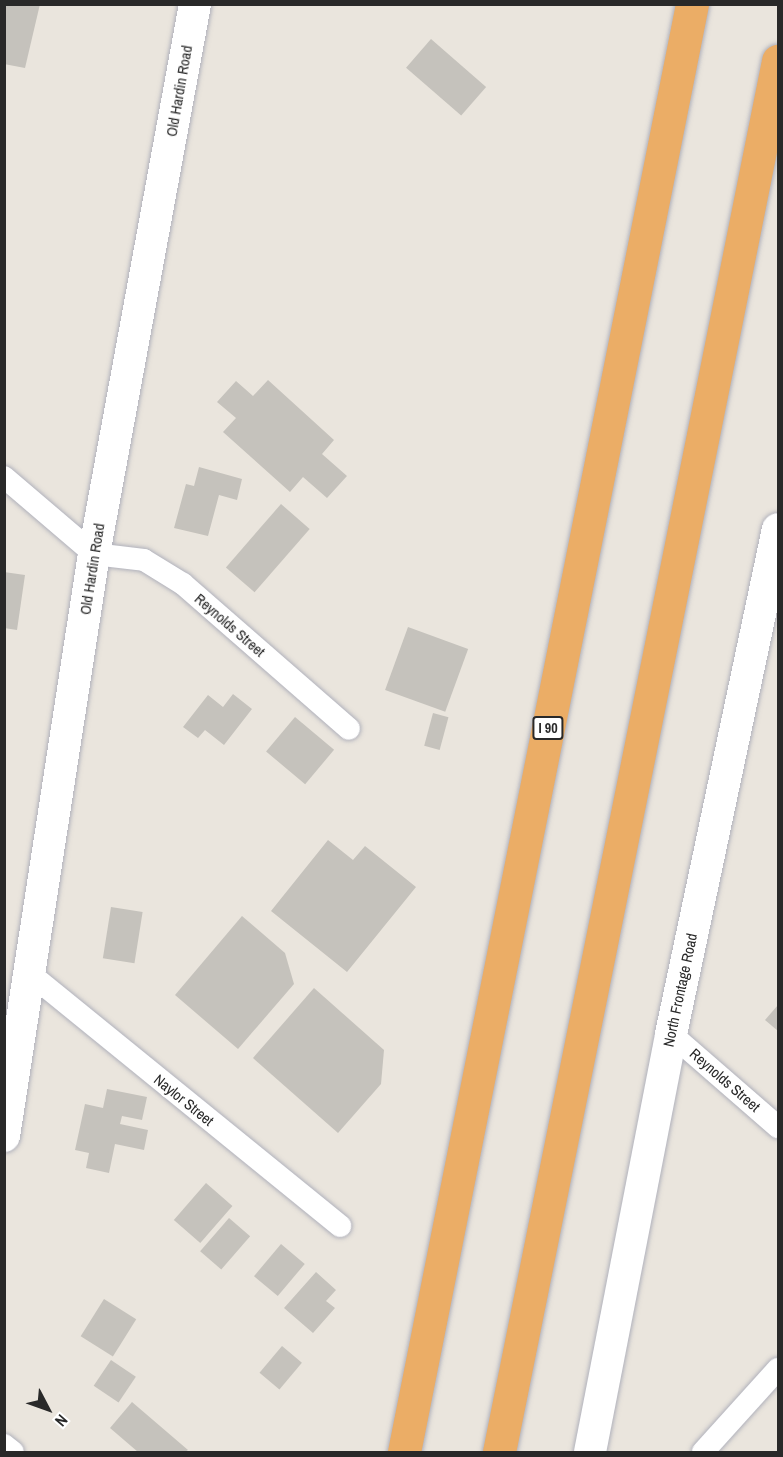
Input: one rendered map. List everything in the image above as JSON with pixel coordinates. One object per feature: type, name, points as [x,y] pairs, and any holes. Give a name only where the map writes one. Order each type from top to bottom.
[{"type":"highway","name":"I 90","points":[[404,1452],[692,4]]},
{"type":"highway","points":[[499,1452],[778,61]]},
{"type":"main road","name":"Old Hardin Road","points":[[4,1136],[94,554],[195,4]]},
{"type":"main road","name":"North Frontage Road","points":[[590,1452],[671,1034],[778,529]]},
{"type":"street","points":[[4,477],[94,554]]},
{"type":"street","name":"Reynolds Street","points":[[94,554],[144,560],[183,584],[350,729]]},
{"type":"street","name":"Naylor Street","points":[[29,973],[340,1226]]},
{"type":"street","name":"Reynolds Street","points":[[671,1034],[778,1127]]},
{"type":"street","points":[[703,1452],[778,1369]]},
{"type":"street","points":[[4,1445],[13,1452]]},
{"type":"building","points":[[4,4],[40,4],[25,68],[4,64]]},
{"type":"building","points":[[431,39],[486,87],[461,116],[406,68]]},
{"type":"building","points":[[268,380],[334,440],[322,454],[347,476],[327,498],[303,477],[290,492],[223,432],[236,418],[217,402],[236,381],[253,396]]},
{"type":"building","points":[[199,467],[242,479],[237,500],[219,495],[208,536],[174,528],[186,484],[194,486]]},
{"type":"building","points":[[281,504],[310,529],[255,592],[226,567]]},
{"type":"building","points":[[4,572],[25,575],[17,630],[4,628]]},
{"type":"building","points":[[408,627],[468,649],[445,712],[385,690]]},
{"type":"building","points":[[233,694],[252,709],[224,745],[205,730],[198,738],[183,727],[208,695],[223,707]]},
{"type":"building","points":[[433,713],[448,717],[440,750],[424,746]]},
{"type":"building","points":[[295,717],[334,750],[305,784],[266,751]]},
{"type":"building","points":[[328,840],[353,860],[365,846],[416,887],[347,972],[271,911]]},
{"type":"building","points":[[111,907],[143,912],[134,963],[103,958]]},
{"type":"building","points":[[242,916],[285,953],[294,984],[238,1049],[175,995]]},
{"type":"building","points":[[314,988],[384,1050],[381,1084],[338,1133],[253,1058]]},
{"type":"building","points":[[778,1005],[778,1031],[765,1020]]},
{"type":"building","points":[[107,1089],[147,1097],[142,1120],[122,1116],[120,1124],[148,1130],[144,1150],[115,1144],[109,1173],[86,1168],[89,1153],[75,1150],[85,1104],[103,1108]]},
{"type":"building","points":[[206,1183],[232,1206],[200,1243],[174,1220]]},
{"type":"building","points":[[229,1218],[250,1236],[221,1270],[200,1251]]},
{"type":"building","points":[[281,1244],[305,1264],[278,1296],[254,1276]]},
{"type":"building","points":[[316,1272],[336,1290],[326,1301],[335,1308],[313,1333],[284,1308]]},
{"type":"building","points":[[104,1299],[136,1319],[113,1356],[81,1336]]},
{"type":"building","points":[[282,1346],[302,1363],[279,1390],[260,1373]]},
{"type":"building","points":[[111,1360],[136,1377],[119,1402],[94,1386]]},
{"type":"building","points":[[132,1402],[188,1450],[185,1452],[138,1452],[110,1428]]}]
